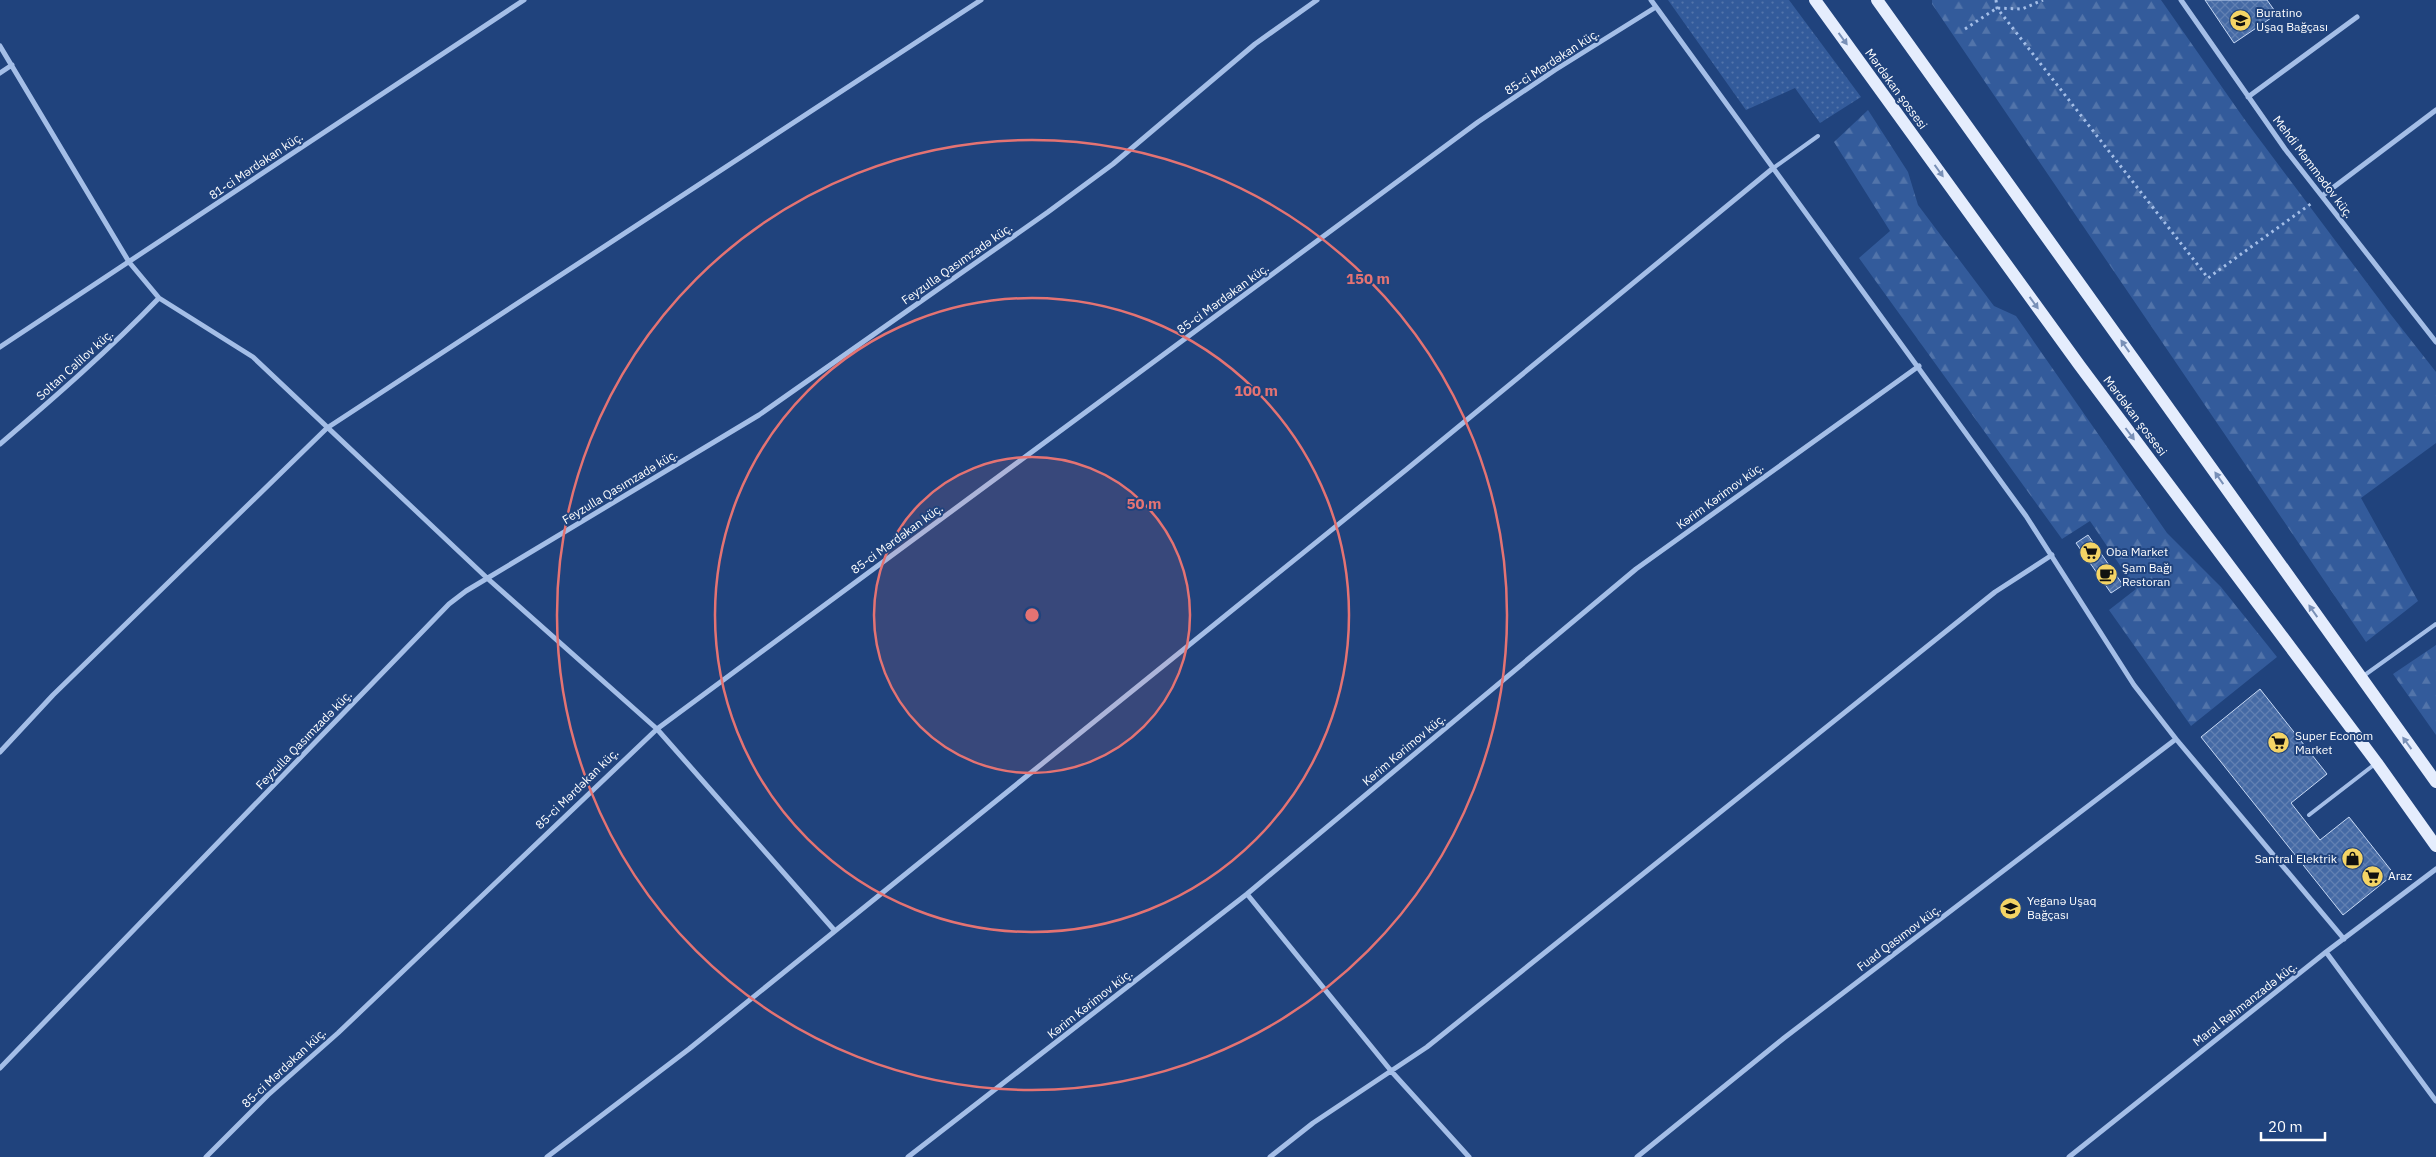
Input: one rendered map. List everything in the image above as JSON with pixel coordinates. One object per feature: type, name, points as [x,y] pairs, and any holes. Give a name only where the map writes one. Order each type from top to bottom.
[{"type":"main road","name":"Mərdəkan şossesi","points":[[1815,0],[2086,374],[2436,846]]},
{"type":"main road","points":[[1877,0],[2436,782]]},
{"type":"street","name":"81-ci Mərdəkan küç.","points":[[0,348],[524,0]]},
{"type":"street","points":[[0,752],[67,681],[327,428],[981,0]]},
{"type":"street","name":"Feyzulla Qasımzadə küç.","points":[[0,1068],[449,604],[487,578],[759,415],[1048,212],[1112,164],[1255,44],[1317,0]]},
{"type":"street","points":[[1651,0],[1772,169],[1919,366],[2052,555],[2134,685],[2176,739],[2344,939]]},
{"type":"street","name":"Mehdi Məmmədov küç.","points":[[2181,0],[2248,97],[2322,196],[2436,342]]},
{"type":"street","name":"85-ci Mərdəkan küç.","points":[[206,1157],[268,1095],[338,1033],[657,729],[1478,122],[1555,70],[1656,7]]},
{"type":"street","points":[[2248,97],[2357,17]]},
{"type":"street","points":[[0,46],[129,262],[159,298],[253,357],[487,578],[657,729],[835,931]]},
{"type":"street","points":[[0,73],[12,65]]},
{"type":"street","points":[[2322,196],[2436,110]]},
{"type":"street","points":[[547,1157],[689,1049],[1408,469],[1772,169]]},
{"type":"street","name":"Soltan Cəlilov küç.","points":[[0,444],[73,382],[159,298]]},
{"type":"street","name":"Kərim Kərimov küç.","points":[[908,1157],[1247,894],[1636,569],[1919,366]]},
{"type":"street","points":[[1270,1157],[1313,1123],[1392,1072],[1476,1009],[1995,592],[2052,555]]},
{"type":"street","name":"Fuad Qasımov küç.","points":[[1638,1157],[1784,1038],[2176,739]]},
{"type":"street","name":"Maral Rəhmanzadə küç.","points":[[2069,1157],[2326,952],[2436,869]]},
{"type":"street","points":[[1247,894],[1392,1072],[1469,1157]]},
{"type":"street","points":[[2326,952],[2436,1101]]},
{"type":"lane","points":[[1772,169],[1818,136]]},
{"type":"lane","points":[[2361,678],[2436,624]]},
{"type":"lane","points":[[2309,815],[2376,763]]},
{"type":"path","points":[[1996,0],[1997,8],[2208,278],[2322,196]]},
{"type":"path","points":[[1965,29],[1997,8],[2022,9],[2043,0]]},
{"type":"green space","points":[[1668,0],[1789,0],[1861,97],[1820,123],[1795,88],[1746,110]]},
{"type":"green space","points":[[1932,0],[2161,0],[2245,120],[2436,372],[2436,443],[2361,498],[2418,601],[2366,642],[1932,4]]},
{"type":"green space","points":[[1868,110],[1908,172],[1918,205],[1994,306],[2016,316],[2167,533],[2221,587],[2277,657],[2191,726],[2109,610],[2136,589],[2090,521],[2062,539],[1859,258],[1890,231],[1834,142]]},
{"type":"green space","points":[[2436,645],[2436,735],[2393,674]]},
{"type":"building","points":[[2205,0],[2267,0],[2277,14],[2234,43]]},
{"type":"building","points":[[2088,535],[2123,585],[2111,593],[2076,543]]},
{"type":"building","points":[[2260,689],[2327,774],[2291,803],[2320,840],[2349,817],[2394,874],[2343,915],[2201,737]]},
{"type":"place","name":"Buratino Uşaq Bağçası","points":[[2240,20]]},
{"type":"place","name":"Oba Market","points":[[2090,552]]},
{"type":"place","name":"Şam Bağı Restoran","points":[[2106,575]]},
{"type":"place","name":"Super Econom Market","points":[[2279,743]]},
{"type":"place","name":"Santral Elektrik","points":[[2353,859]]},
{"type":"place","name":"Araz","points":[[2372,876]]},
{"type":"place","name":"Yeganə Uşaq Bağçası","points":[[2011,908]]}]
